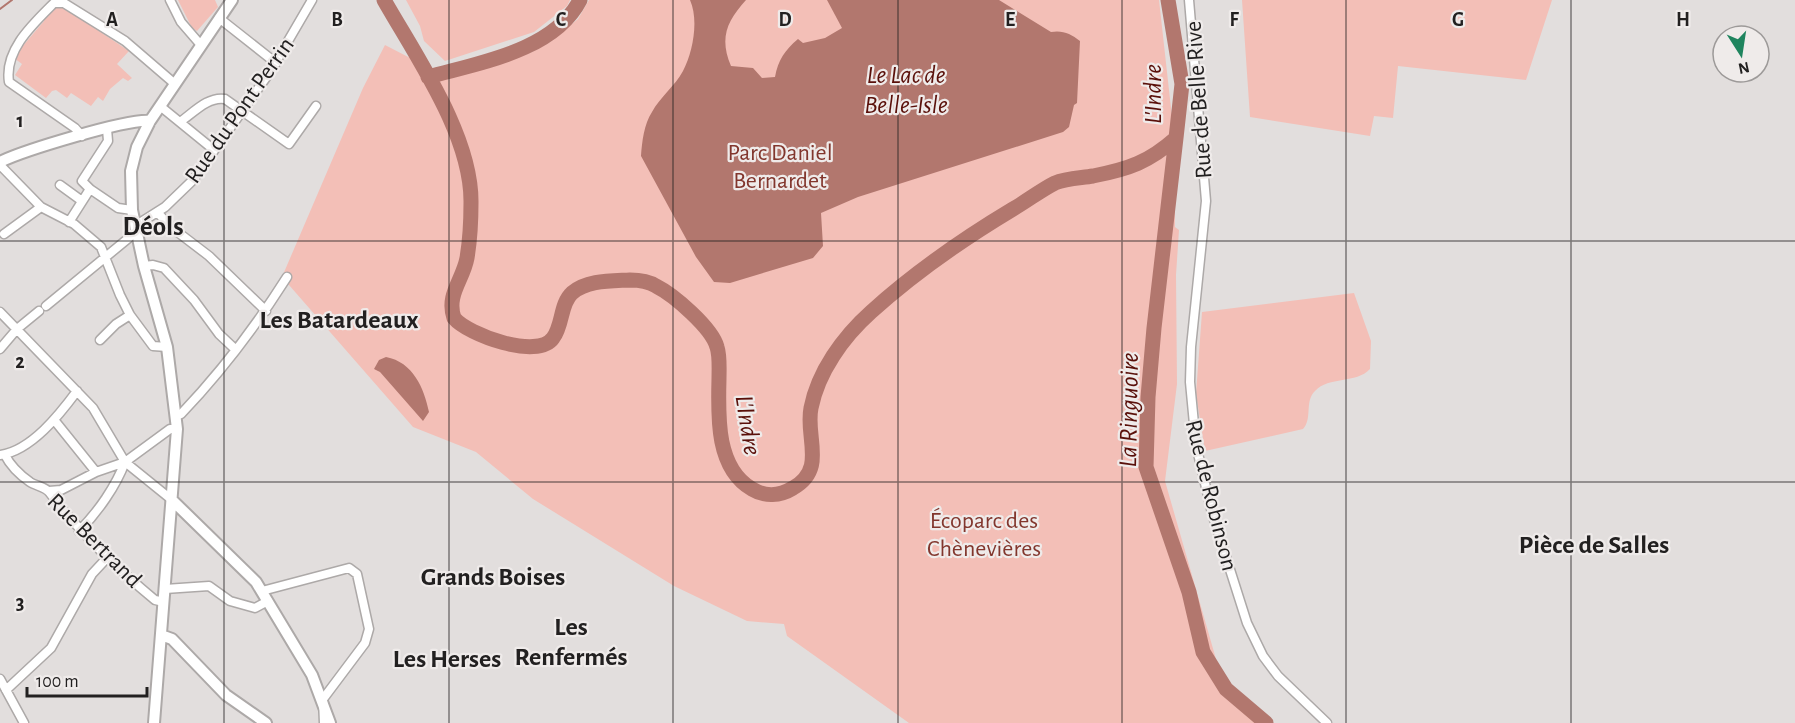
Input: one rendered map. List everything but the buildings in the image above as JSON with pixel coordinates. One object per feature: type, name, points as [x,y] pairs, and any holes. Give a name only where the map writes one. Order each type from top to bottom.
[{"type":"main road","points":[[154,723],[177,429],[167,347],[144,266],[132,210],[133,162],[150,121],[232,0]]},
{"type":"main road","points":[[0,163],[26,151],[137,121],[150,121]]},
{"type":"main road","points":[[172,500],[253,579],[312,675],[323,699],[330,723]]},
{"type":"main road","points":[[161,635],[172,639],[226,695],[266,723]]},
{"type":"street","points":[[170,0],[181,22],[201,44]]},
{"type":"street","name":"Rue du Pont Perrin","points":[[0,349],[17,328],[107,258],[136,229],[193,180],[276,63],[312,0]]},
{"type":"street","name":"Rue de Belle Rive","points":[[1189,0],[1206,201]]},
{"type":"street","points":[[82,136],[75,128],[9,82],[8,62],[29,29],[54,3],[64,3],[125,41],[175,84]]},
{"type":"street","points":[[219,18],[276,63]]},
{"type":"street","points":[[180,122],[211,100],[225,99],[289,144],[316,106]]},
{"type":"street","points":[[160,106],[214,150]]},
{"type":"street","points":[[107,129],[108,141],[82,181],[118,208],[132,210]]},
{"type":"street","points":[[0,163],[41,207],[69,222],[102,247],[130,315],[153,346],[167,347]]},
{"type":"street","points":[[60,185],[82,201]]},
{"type":"street","points":[[69,222],[90,189]]},
{"type":"street","name":"Rue de Robinson","points":[[1206,201],[1190,382],[1196,445],[1203,478],[1237,595],[1263,656],[1278,676],[1327,723]]},
{"type":"street","points":[[4,234],[41,207]]},
{"type":"street","points":[[158,212],[171,227],[209,256],[266,311]]},
{"type":"street","points":[[144,266],[153,265],[164,268],[194,300],[219,334],[236,350]]},
{"type":"street","points":[[176,416],[181,414],[206,387],[236,350],[266,311],[287,277]]},
{"type":"street","points":[[0,312],[93,408],[125,462],[172,500]]},
{"type":"street","points":[[100,340],[116,324],[130,315]]},
{"type":"street","points":[[2,455],[29,442],[55,421],[77,391]]},
{"type":"street","points":[[55,421],[96,472]]},
{"type":"street","points":[[49,491],[61,490],[96,472],[125,462],[170,429],[177,429]]},
{"type":"street","name":"Rue Bertrand","points":[[2,455],[31,483],[49,491],[79,531],[106,559],[155,600],[164,602]]},
{"type":"street","points":[[79,531],[96,512],[125,462]]},
{"type":"street","points":[[6,690],[51,648],[92,573],[106,559]]},
{"type":"street","points":[[165,589],[209,586],[230,601],[255,608],[265,596],[350,568],[357,574],[369,629],[365,643],[323,699],[324,723]]},
{"type":"street","points":[[0,679],[24,723]]},
{"type":"green space","points":[[178,0],[215,0],[218,7],[197,31],[192,28]]},
{"type":"green space","points":[[406,0],[570,0],[567,6],[534,32],[445,61],[424,41],[420,26]]},
{"type":"green space","name":"Écoparc des Chènevières","points":[[589,0],[1159,0],[1173,126],[1170,135],[1175,146],[1175,227],[1179,230],[1176,275],[1177,384],[1165,481],[1226,694],[1256,723],[909,723],[787,636],[784,624],[747,621],[674,586],[533,499],[476,452],[413,427],[282,277],[363,88],[385,45],[447,77],[472,65],[532,52],[550,42],[578,19]]},
{"type":"green space","points":[[1242,0],[1552,0],[1526,80],[1398,66],[1393,118],[1374,116],[1370,136],[1250,117]]},
{"type":"green space","points":[[60,5],[129,51],[117,64],[132,78],[128,81],[123,78],[110,89],[103,101],[98,97],[91,106],[71,93],[67,98],[56,90],[46,98],[15,75],[22,64],[14,58],[16,54],[44,21],[42,19]]},
{"type":"green space","points":[[1354,293],[1371,341],[1370,369],[1357,377],[1328,383],[1315,391],[1310,400],[1308,420],[1303,429],[1205,451],[1196,394],[1202,312]]},
{"type":"water","name":"Le Lac de Belle-Isle","points":[[690,0],[746,0],[734,15],[727,30],[725,38],[727,56],[731,66],[753,68],[762,78],[775,77],[783,56],[798,39],[803,43],[825,38],[842,28],[827,0],[999,0],[1051,32],[1067,33],[1080,41],[1077,103],[1074,105],[1069,127],[1063,132],[858,197],[821,213],[823,246],[813,258],[730,283],[714,282],[696,257],[641,156],[649,117],[680,76],[690,55],[694,36],[694,17]]},
{"type":"water","points":[[386,357],[403,364],[416,377],[429,412],[423,421],[380,372],[374,369],[379,360]]},
{"type":"waterway","points":[[0,9],[12,0]]},
{"type":"waterway","name":"L'Indre","points":[[384,0],[426,72],[453,125],[469,177],[471,203],[469,244],[465,266],[452,302],[454,318],[462,325],[488,338],[503,343],[533,347],[545,344],[553,338],[565,303],[578,289],[592,283],[637,280],[653,284],[664,290],[700,322],[714,339],[717,347],[720,425],[725,455],[740,480],[757,492],[772,494],[783,493],[793,488],[809,472],[812,462],[811,408],[819,381],[833,356],[851,332],[871,312],[939,257],[1055,183],[1128,167],[1157,153],[1176,138],[1182,84],[1168,0]]},
{"type":"waterway","name":"L'Indre","points":[[428,77],[491,60],[534,43],[552,32],[568,17],[580,0]]},
{"type":"waterway","name":"La Ringuoire","points":[[1176,138],[1154,328],[1148,397],[1146,467],[1189,592],[1203,652],[1226,689],[1266,723]]},
{"type":"district","name":"Déols","points":[[153,226]]},
{"type":"district","name":"Les Batardeaux","points":[[339,319]]},
{"type":"district","name":"Pièce de Salles","points":[[1594,544]]},
{"type":"district","name":"Grands Boises","points":[[493,576]]},
{"type":"district","name":"Les Renfermés","points":[[571,641]]},
{"type":"district","name":"Les Herses","points":[[447,658]]},
{"type":"park label","name":"Parc Daniel Bernardet","points":[[780,166]]}]
